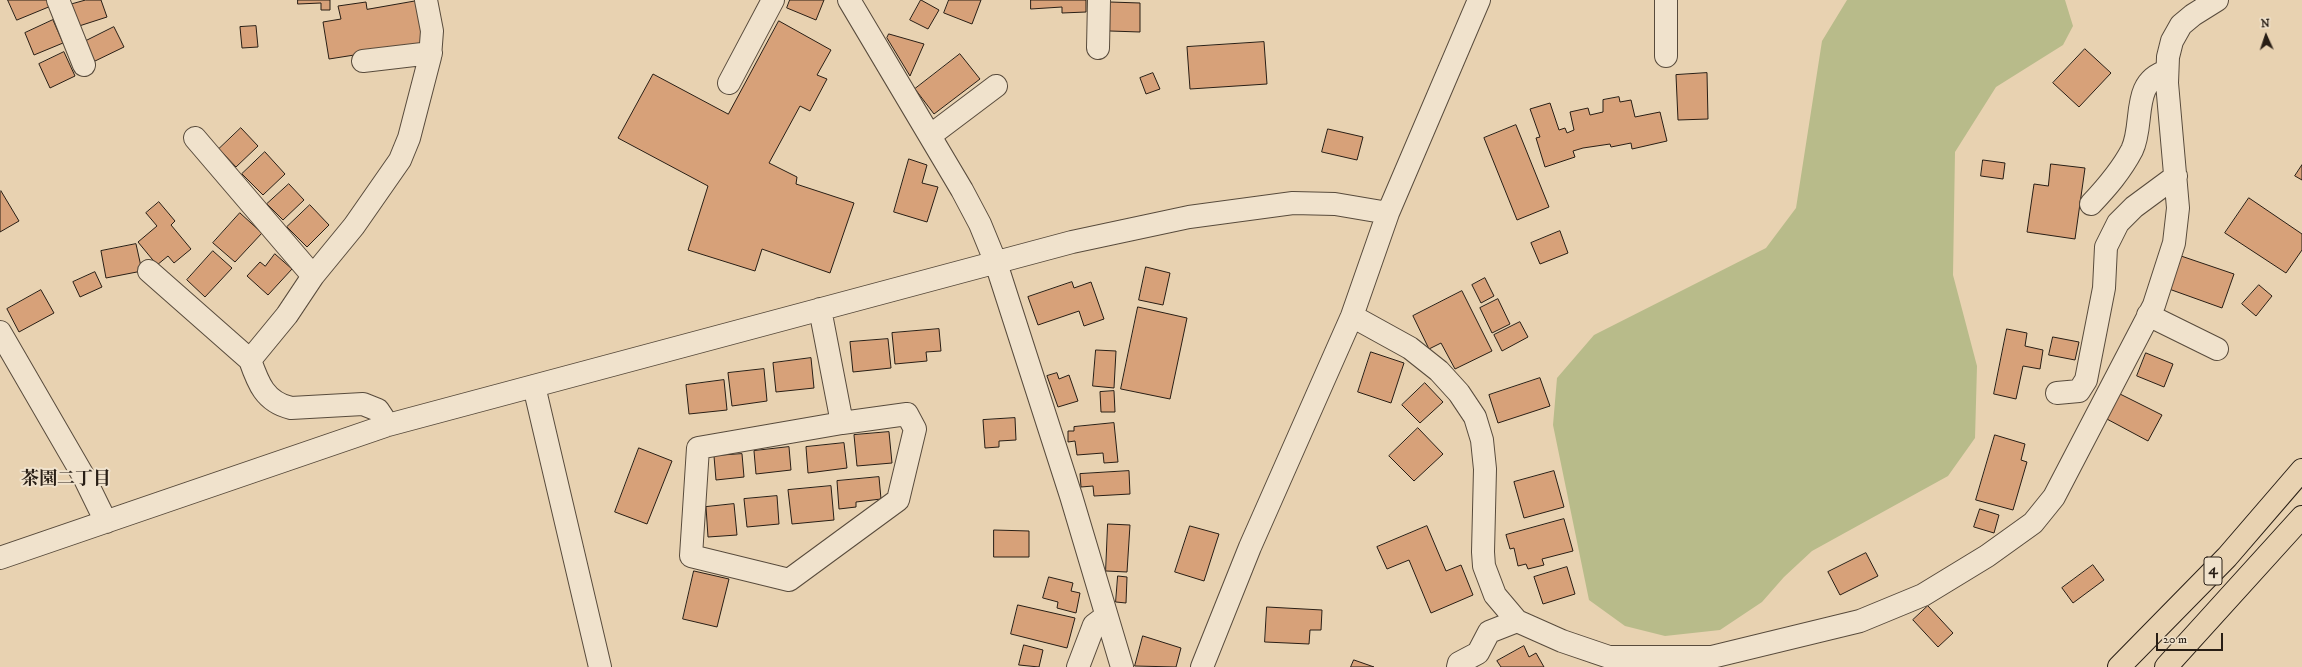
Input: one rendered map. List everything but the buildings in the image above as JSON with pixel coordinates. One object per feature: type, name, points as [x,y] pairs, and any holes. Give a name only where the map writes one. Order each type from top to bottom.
[{"type":"highway","name":"4","points":[[2119,667],[2227,556],[2302,470]]},
{"type":"highway","name":"4","points":[[2166,667],[2302,517]]},
{"type":"street","points":[[58,0],[84,65]]},
{"type":"street","points":[[250,360],[287,315],[313,276],[354,226],[400,160],[409,138],[422,96],[431,53],[431,19],[426,0]]},
{"type":"street","points":[[729,83],[773,0]]},
{"type":"street","points":[[849,0],[931,135],[980,224],[996,263],[1071,496],[1122,667]]},
{"type":"street","points":[[1098,48],[1099,0]]},
{"type":"street","points":[[1202,667],[1250,547],[1352,316],[1388,213],[1438,101],[1479,0]]},
{"type":"street","points":[[1666,0],[1666,56]]},
{"type":"street","points":[[1352,316],[1410,348],[1439,371],[1459,393],[1475,417],[1481,434],[1485,469],[1482,552],[1484,566],[1495,595],[1517,621],[1562,642],[1609,657],[1712,657],[1860,621],[1923,595],[1987,556],[2033,523],[2054,498],[2154,305],[2174,244],[2178,208],[2167,71],[2168,57],[2172,41],[2193,8],[2217,0]]},
{"type":"street","points":[[363,61],[431,53]]},
{"type":"street","points":[[2091,204],[2117,176],[2133,148],[2140,105],[2150,79],[2156,74],[2167,71]]},
{"type":"street","points":[[931,135],[996,86]]},
{"type":"street","points":[[195,138],[313,276]]},
{"type":"street","points":[[2057,393],[2079,391],[2086,380],[2104,288],[2106,247],[2118,223],[2134,207],[2176,176]]},
{"type":"street","points":[[0,558],[388,425],[1072,242],[1156,224],[1236,210],[1293,203],[1335,204],[1388,213]]},
{"type":"street","points":[[149,271],[250,360],[258,384],[264,393],[283,406],[291,408],[363,404],[378,410],[388,425]]},
{"type":"street","points":[[820,309],[842,423]]},
{"type":"street","points":[[2148,315],[2217,349]]},
{"type":"street","points":[[0,332],[84,477],[106,522]]},
{"type":"street","points":[[534,386],[600,667]]},
{"type":"street","points":[[907,414],[915,429],[898,500],[789,580],[691,556],[698,448],[842,423],[907,414]]},
{"type":"street","points":[[1078,667],[1094,625],[1106,616]]},
{"type":"street","points":[[1458,667],[1459,663],[1478,653],[1489,632],[1517,621]]},
{"type":"green space","points":[[1847,0],[2065,0],[2073,26],[2063,45],[1996,87],[1955,152],[1953,275],[1977,366],[1975,438],[1948,476],[1812,551],[1784,577],[1762,602],[1720,630],[1665,636],[1625,626],[1589,600],[1553,425],[1557,378],[1594,335],[1766,248],[1796,208],[1822,41]]},
{"type":"district","name":"茶園二丁目","points":[[66,480]]}]
